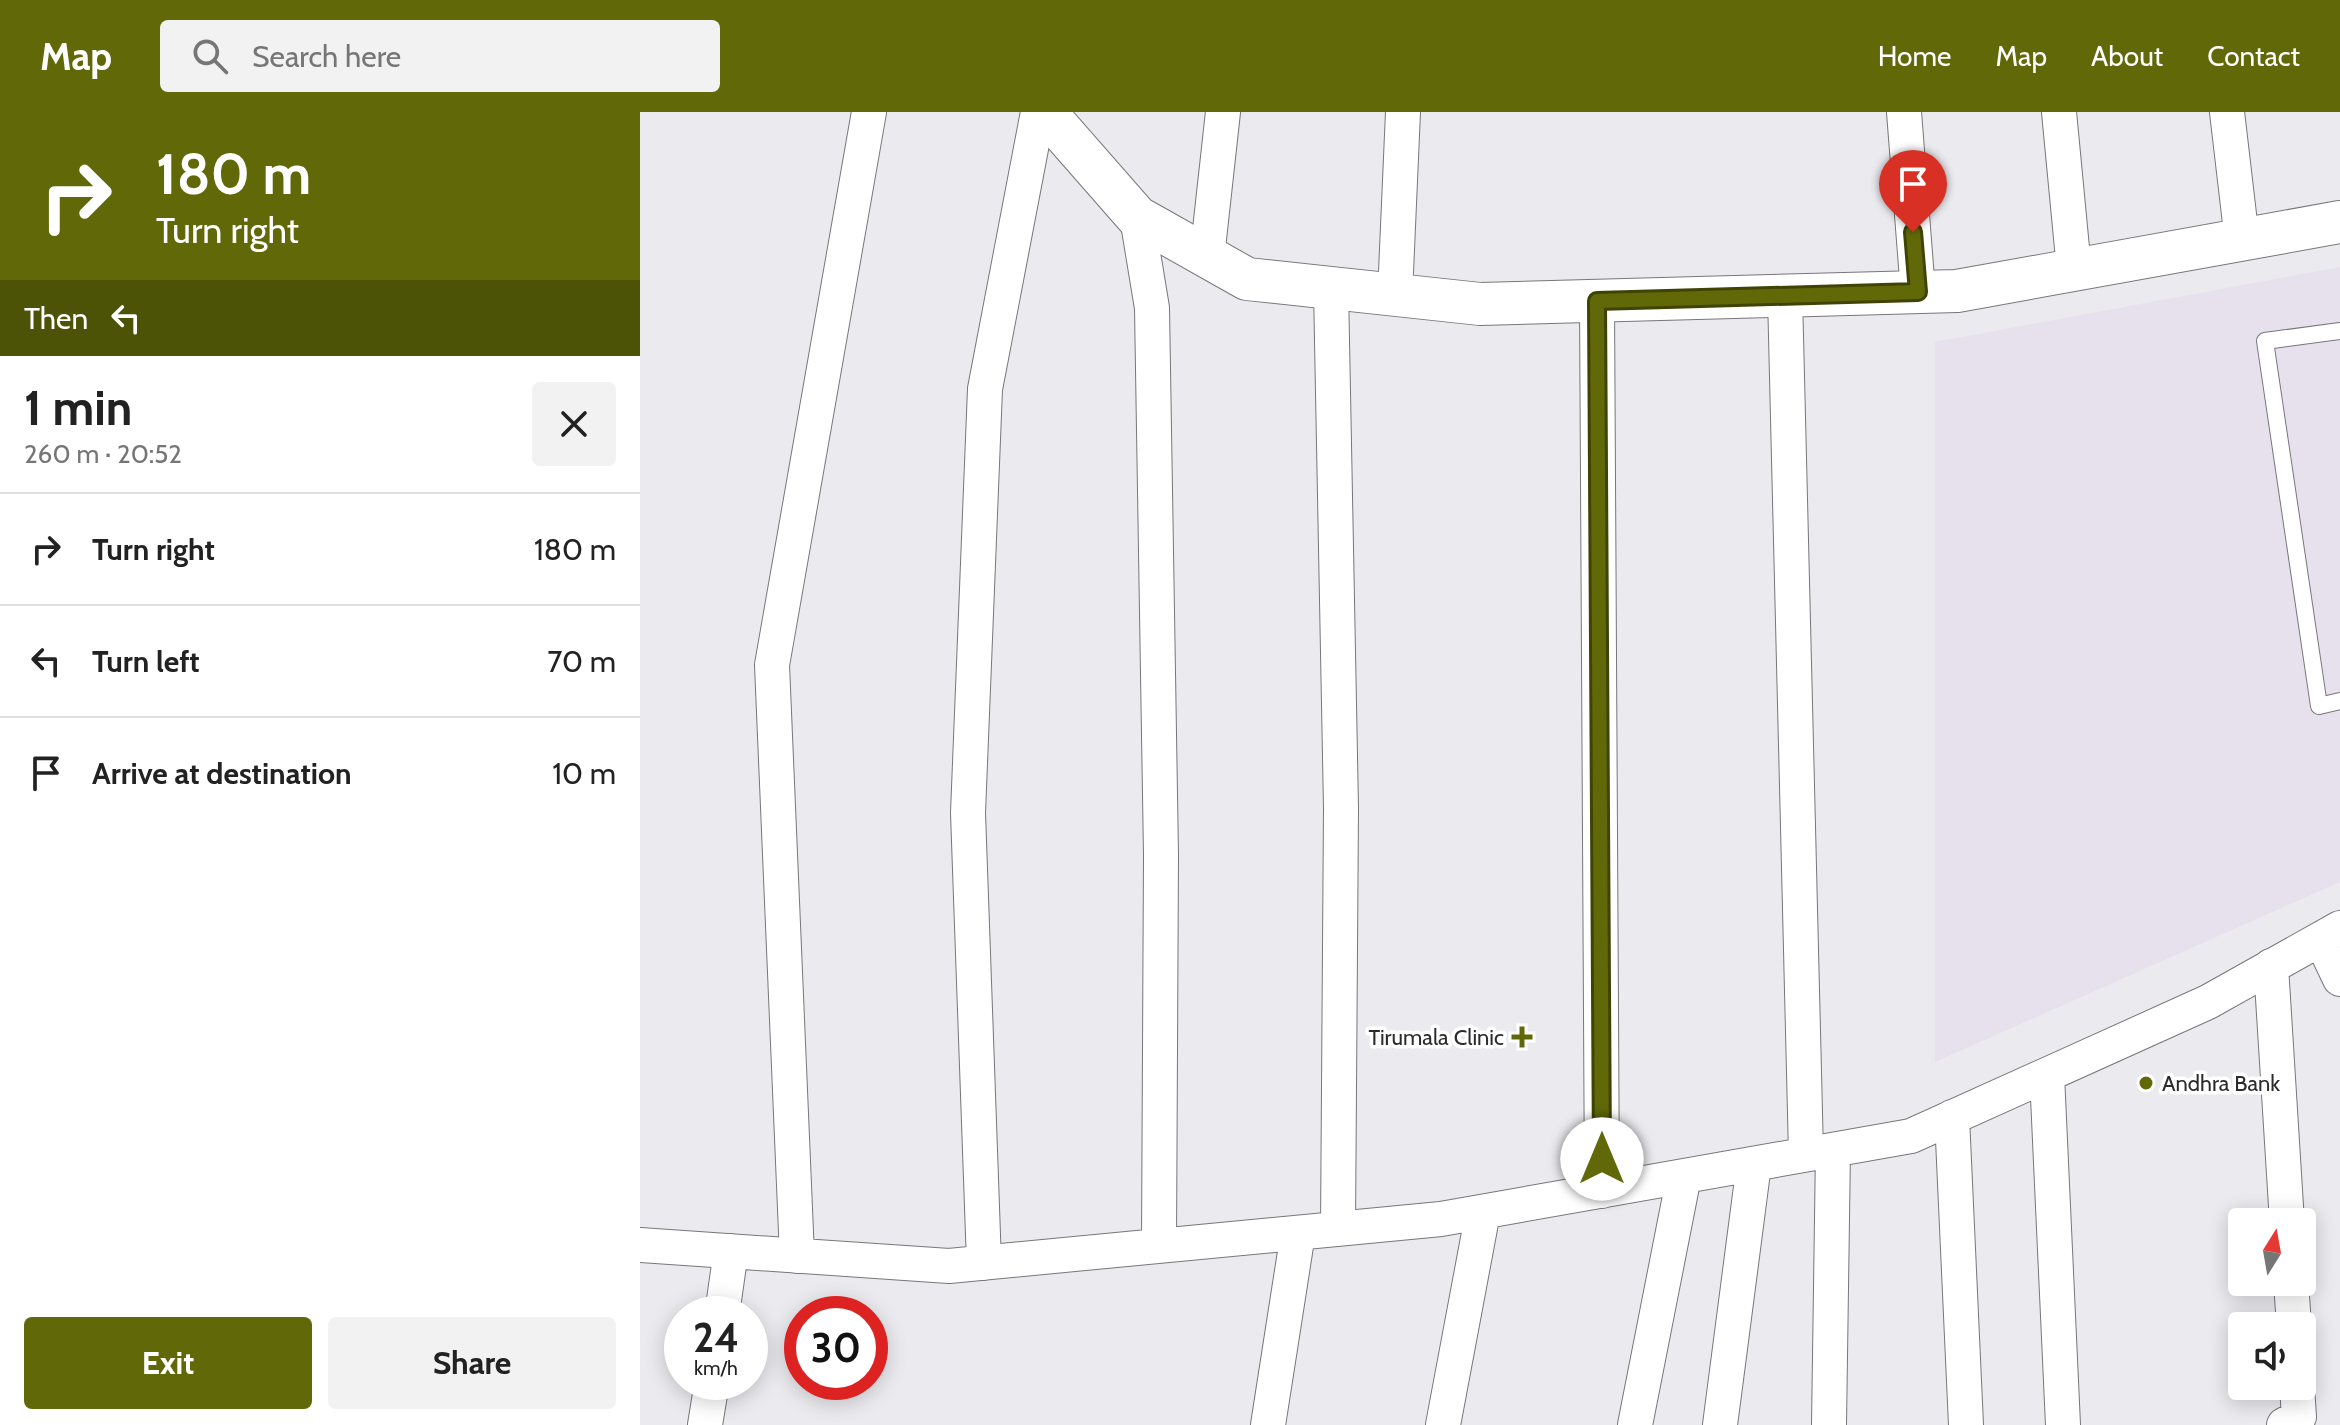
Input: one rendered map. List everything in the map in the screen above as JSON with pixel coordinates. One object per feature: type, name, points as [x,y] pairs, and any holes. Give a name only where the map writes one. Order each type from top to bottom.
[{"type":"street","points":[[797,1256],[772,665],[869,112]]},
{"type":"street","points":[[984,1263],[968,813],[985,389],[1038,112]]},
{"type":"street","points":[[1045,112],[1137,217],[1247,279],[1480,304],[1957,291],[2340,222]]},
{"type":"street","points":[[1207,257],[1223,112]]},
{"type":"street","points":[[1395,295],[1403,112]]},
{"type":"street","points":[[1904,112],[1918,292]]},
{"type":"street","points":[[2059,112],[2074,269]]},
{"type":"street","points":[[2227,112],[2242,240]]},
{"type":"street","points":[[1137,217],[1152,323],[1161,855],[1159,1246]]},
{"type":"street","points":[[1331,288],[1341,808],[1338,1229]]},
{"type":"street","points":[[1785,295],[1829,1425]]},
{"type":"street","points":[[1597,301],[1602,1191]]},
{"type":"street","points":[[640,1245],[949,1266],[1483,1212],[1911,1136],[2208,1002],[2330,933],[2340,979]]},
{"type":"street","points":[[2271,966],[2286,1208]]},
{"type":"street","points":[[2047,1075],[2063,1425]]},
{"type":"street","points":[[1952,1117],[1966,1425]]},
{"type":"street","points":[[1720,1425],[1754,1164]]},
{"type":"street","points":[[1635,1425],[1684,1176]]},
{"type":"street","points":[[1443,1425],[1483,1212]]},
{"type":"street","points":[[1268,1425],[1298,1233]]},
{"type":"street","points":[[725,1296],[731,1251]]},
{"type":"street","points":[[705,1425],[709,1400]]},
{"type":"lane","points":[[2340,331],[2265,341],[2319,706],[2340,701]]},
{"type":"shaded area","points":[[2340,267],[2340,882],[1935,1062],[1935,342]]},
{"type":"place","name":"Tirumala Clinic","points":[[1522,1037]]},
{"type":"place","name":"Andhra Bank","points":[[2146,1083]]},
{"type":"route","points":[[1602,1159],[1597,301],[1918,292],[1913,232]]}]
